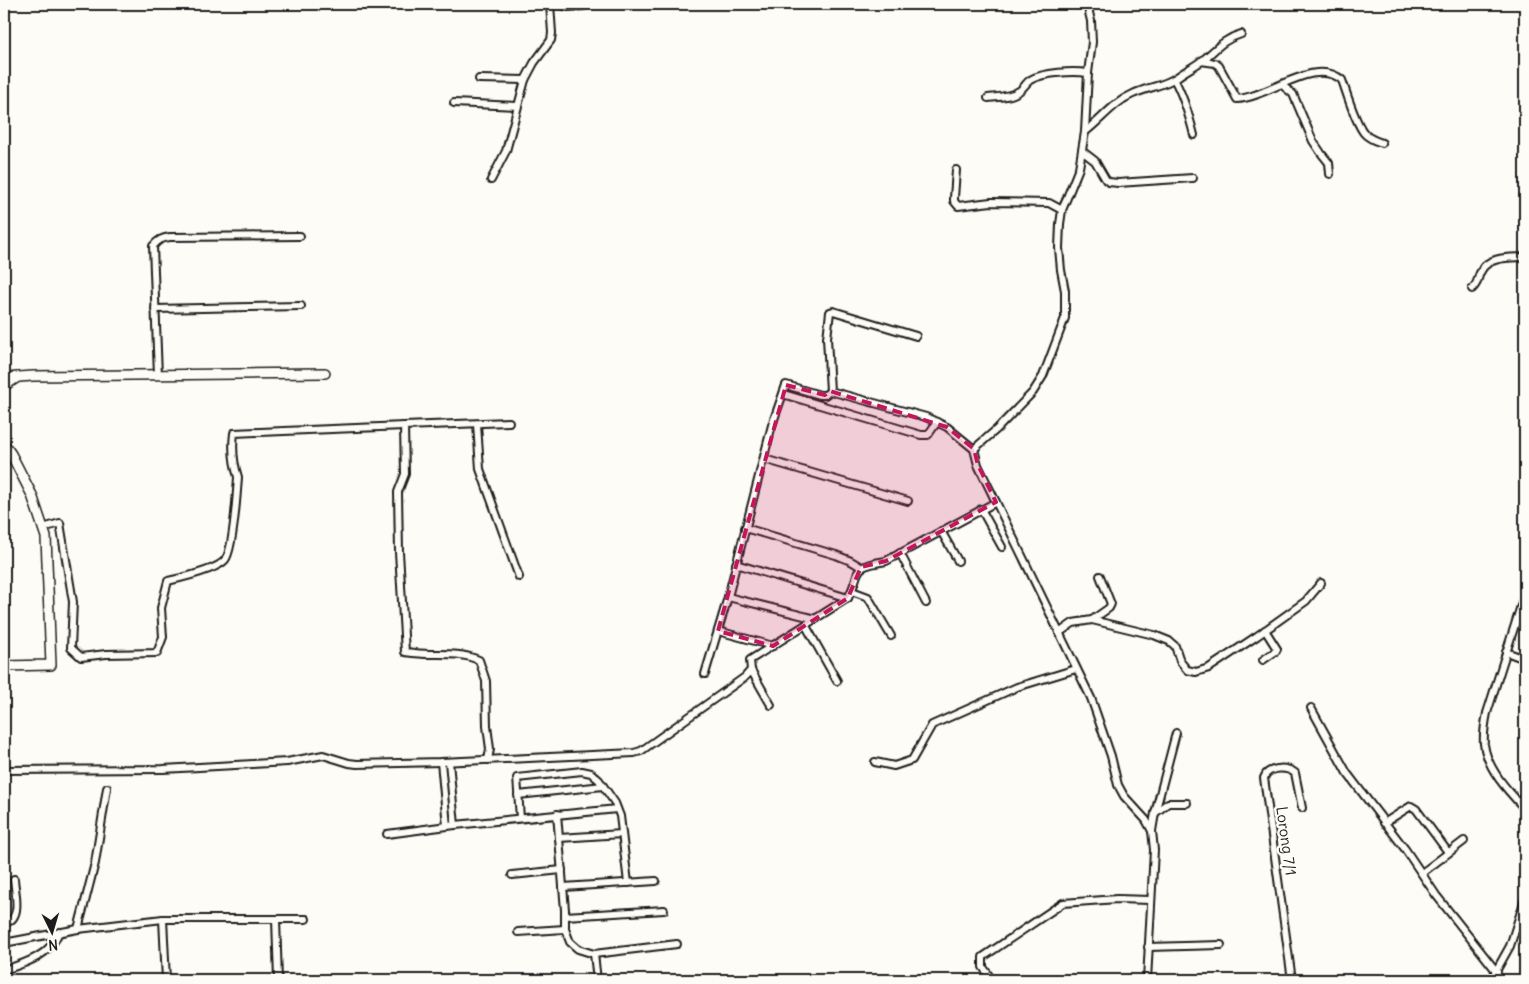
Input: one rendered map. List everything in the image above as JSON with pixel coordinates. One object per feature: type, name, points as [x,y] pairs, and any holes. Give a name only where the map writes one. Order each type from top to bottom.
[{"type":"street","points":[[491,180],[506,151],[525,80],[534,63],[544,52],[551,40],[550,4]]},
{"type":"street","points":[[559,4],[584,6]]},
{"type":"street","points":[[974,449],[998,429],[1033,392],[1043,376],[1066,318],[1065,291],[1059,248],[1062,210],[1078,168],[1085,132],[1088,73],[1092,42],[1091,21],[1087,4]]},
{"type":"street","points":[[1085,132],[1095,125],[1117,102],[1174,79],[1201,61],[1222,42],[1241,34]]},
{"type":"street","points":[[1201,61],[1215,63],[1219,66],[1237,99],[1250,97],[1301,76],[1319,72],[1337,75],[1342,80],[1360,127],[1366,135],[1382,143]]},
{"type":"street","points":[[988,98],[1001,97],[1018,92],[1030,81],[1039,77],[1077,72],[1088,73]]},
{"type":"street","points":[[479,79],[525,80]]},
{"type":"street","points":[[1174,79],[1183,94],[1194,135]]},
{"type":"street","points":[[1282,85],[1293,94],[1314,141],[1329,163],[1330,174]]},
{"type":"street","points":[[454,103],[517,106]]},
{"type":"street","points":[[1082,150],[1095,161],[1109,182],[1193,178]]},
{"type":"street","points":[[956,170],[954,201],[958,206],[991,202],[1049,203],[1062,210]]},
{"type":"street","points":[[158,375],[153,246],[159,240],[170,237],[300,236]]},
{"type":"street","points":[[1472,289],[1478,283],[1480,272],[1488,262],[1525,257]]},
{"type":"street","points":[[155,309],[301,306]]},
{"type":"street","points":[[830,391],[828,338],[830,312],[850,315],[916,336]]},
{"type":"street","points":[[4,378],[33,376],[325,373]]},
{"type":"street","points":[[4,386],[18,377]]},
{"type":"street","points":[[705,674],[728,597],[772,425],[786,385],[820,395],[825,395],[830,391]]},
{"type":"street","points":[[830,391],[926,417],[947,427],[974,449],[978,465],[1092,701],[1111,756],[1118,785],[1124,796],[1146,820],[1152,831]]},
{"type":"street","points":[[783,394],[921,435],[928,435],[937,422]]},
{"type":"street","points":[[43,528],[60,523],[73,602],[71,648],[81,657],[106,654],[158,653],[162,637],[162,608],[168,581],[211,569],[226,560],[231,546],[238,477],[232,448],[234,433],[509,422]]},
{"type":"street","points":[[477,424],[480,469],[519,577]]},
{"type":"street","points":[[404,426],[405,474],[398,492],[399,552],[405,652],[468,655],[478,660],[486,681],[487,726],[490,750],[488,760]]},
{"type":"street","points":[[4,444],[12,454],[32,495],[46,537],[51,665],[4,666]]},
{"type":"street","points":[[764,459],[908,501]]},
{"type":"street","points":[[771,704],[751,670],[750,660],[848,598],[852,591],[856,574],[861,567],[886,561],[996,502]]},
{"type":"street","points":[[982,509],[1002,547]]},
{"type":"street","points":[[745,528],[851,561],[861,567]]},
{"type":"street","points":[[941,531],[958,561]]},
{"type":"street","points":[[900,553],[926,603]]},
{"type":"street","points":[[736,564],[848,598]]},
{"type":"street","points":[[1092,620],[1109,608],[1111,604],[1100,576]]},
{"type":"street","points":[[1059,633],[1073,623],[1092,620],[1154,635],[1170,641],[1176,646],[1180,660],[1187,670],[1196,672],[1209,668],[1306,601],[1321,583]]},
{"type":"street","points":[[852,591],[868,597],[891,636]]},
{"type":"street","points":[[1525,594],[1487,712],[1484,730],[1486,755],[1496,774],[1525,809]]},
{"type":"street","points":[[728,597],[816,619]]},
{"type":"street","points":[[806,626],[836,681]]},
{"type":"street","points":[[1263,660],[1277,649],[1265,630]]},
{"type":"street","points":[[718,631],[772,646]]},
{"type":"street","points":[[1506,652],[1525,659]]},
{"type":"street","points":[[875,762],[894,766],[912,760],[932,725],[1017,687],[1076,669]]},
{"type":"street","points":[[4,770],[162,769],[287,762],[323,755],[357,764],[449,762],[634,753],[641,751],[745,677],[751,670]]},
{"type":"street","points":[[1311,708],[1340,761],[1436,895],[1497,972]]},
{"type":"street","points":[[1147,980],[1154,850],[1152,831],[1176,732]]},
{"type":"street","points":[[441,762],[447,826]]},
{"type":"street","points":[[449,762],[455,825]]},
{"type":"street","name":"Lorong 7/1","points":[[1292,980],[1264,778],[1266,774],[1273,769],[1290,769],[1295,773],[1302,808]]},
{"type":"street","points":[[520,818],[516,780],[518,777],[582,771],[592,772],[618,809],[628,883]]},
{"type":"street","points":[[518,795],[603,786]]},
{"type":"street","points":[[78,928],[95,862],[107,788]]},
{"type":"street","points":[[1155,813],[1168,803],[1187,803]]},
{"type":"street","points":[[1384,823],[1411,806],[1416,809],[1448,852]]},
{"type":"street","points":[[387,834],[455,825],[618,809]]},
{"type":"street","points":[[557,814],[565,929],[570,942],[578,949],[594,954],[677,944]]},
{"type":"street","points":[[559,838],[622,834]]},
{"type":"street","points":[[1422,873],[1464,841]]},
{"type":"street","points":[[512,875],[562,870]]},
{"type":"street","points":[[4,923],[14,918],[16,913],[14,879]]},
{"type":"street","points":[[563,887],[656,881]]},
{"type":"street","points":[[992,980],[983,968],[983,957],[1063,903],[1117,899],[1150,900]]},
{"type":"street","points":[[1491,980],[1510,946],[1525,899]]},
{"type":"street","points":[[565,916],[664,910]]},
{"type":"street","points":[[163,919],[166,980]]},
{"type":"street","points":[[4,943],[78,928],[163,919],[306,919]]},
{"type":"street","points":[[276,919],[278,980]]},
{"type":"street","points":[[518,932],[565,929]]},
{"type":"street","points":[[4,970],[22,964],[44,953],[51,948],[59,932]]},
{"type":"street","points":[[1148,947],[1221,945]]},
{"type":"street","points":[[594,954],[597,980]]},
{"type":"highlighted area","points":[[786,385],[825,395],[830,391],[947,427],[974,449],[978,465],[996,502],[886,561],[861,567],[848,598],[773,646],[718,631]]}]
